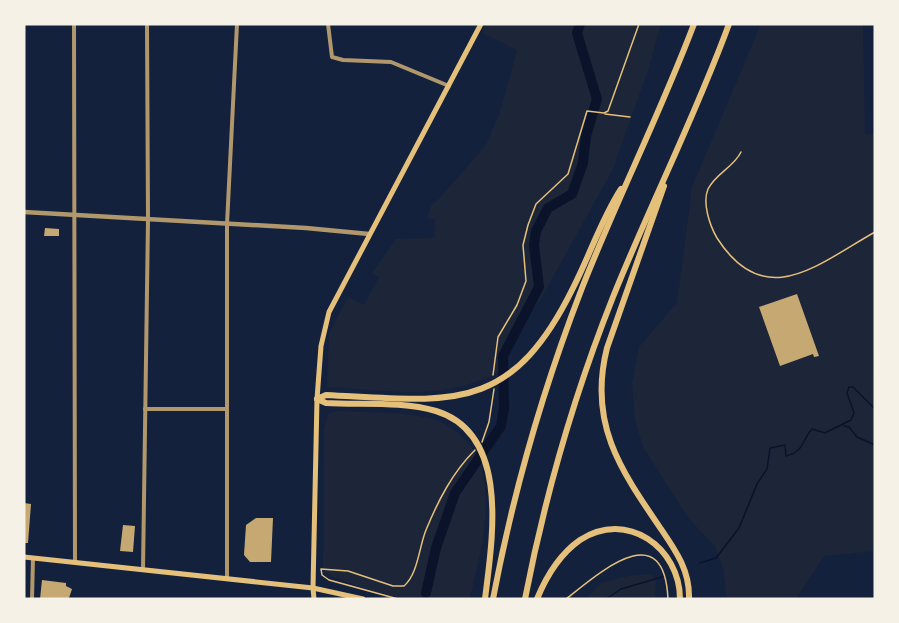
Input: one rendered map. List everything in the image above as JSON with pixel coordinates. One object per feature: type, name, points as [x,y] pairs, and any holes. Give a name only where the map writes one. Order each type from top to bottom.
[{"type":"highway","points":[[493,599],[521,475],[551,375],[583,287],[694,24]]},
{"type":"highway","points":[[525,599],[550,485],[574,405],[613,299],[729,24]]},
{"type":"highway","points":[[666,175],[657,210],[610,338],[603,364],[601,394],[606,430],[617,462],[680,557],[688,579],[689,599]]},
{"type":"highway","points":[[317,399],[326,395],[441,400],[465,396],[493,384],[511,372],[537,346],[559,315],[611,206],[630,176]]},
{"type":"highway","points":[[317,399],[326,403],[432,410],[457,423],[476,443],[486,464],[491,486],[492,509],[485,599]]},
{"type":"highway","points":[[537,599],[551,572],[573,546],[594,533],[614,530],[642,535],[663,551],[675,570],[680,599]]},
{"type":"main road","points":[[314,599],[317,399],[326,320],[369,234],[481,24]]},
{"type":"main road","points":[[24,557],[314,588],[363,599]]},
{"type":"street","points":[[74,24],[75,562]]},
{"type":"street","points":[[142,568],[148,220],[147,24]]},
{"type":"street","points":[[227,578],[227,224],[237,24]]},
{"type":"street","points":[[328,24],[332,57],[343,60],[391,62],[449,87]]},
{"type":"street","points":[[24,212],[369,234]]},
{"type":"street","points":[[145,409],[227,409]]},
{"type":"street","points":[[32,599],[33,558]]},
{"type":"path","points":[[604,113],[611,106],[639,24]]},
{"type":"path","points":[[398,599],[329,580],[322,575],[321,569],[348,571],[397,587],[407,583],[427,528],[444,491],[483,440],[494,401],[493,362],[498,337],[525,285],[527,266],[523,245],[530,218],[540,200],[568,174],[585,114],[591,110],[604,113],[609,117],[630,117]]},
{"type":"path","points":[[741,152],[738,159],[721,173],[708,189],[706,205],[715,233],[726,250],[754,275],[792,276],[805,273],[875,232]]},
{"type":"path","points":[[566,599],[615,561],[641,555],[650,558],[660,570],[668,599]]},
{"type":"shaded area","points":[[486,24],[661,24],[648,70],[613,169],[543,295],[509,345],[502,370],[480,380],[437,391],[395,392],[327,387],[329,333],[348,297],[364,305],[379,277],[372,273],[396,239],[434,238],[435,219],[427,218],[431,205],[439,199],[486,145],[500,112],[517,50],[482,33]]},
{"type":"shaded area","points":[[761,24],[863,24],[865,134],[875,134],[873,375],[875,375],[875,551],[824,556],[796,599],[727,599],[723,568],[715,546],[689,519],[643,447],[635,420],[632,383],[639,347],[677,303],[692,187]]},
{"type":"shaded area","points":[[337,411],[398,413],[434,419],[458,433],[472,449],[481,468],[486,512],[470,599],[405,599],[374,592],[323,573],[324,429],[328,414]]},
{"type":"shaded area","points":[[651,574],[656,582],[655,599],[586,599],[601,583],[628,576]]},
{"type":"building","points":[[45,228],[59,229],[59,236],[44,236]]},
{"type":"building","points":[[797,294],[819,356],[814,357],[813,354],[780,366],[759,307]]},
{"type":"building","points":[[24,503],[31,504],[28,543],[24,543]]},
{"type":"building","points":[[256,518],[273,518],[271,562],[250,562],[244,555],[246,525]]},
{"type":"building","points":[[123,525],[135,526],[133,552],[120,551]]},
{"type":"building","points":[[42,580],[66,583],[66,586],[72,589],[69,598],[40,599]]},
{"type":"waterway","points":[[426,593],[436,548],[455,493],[501,426],[504,408],[503,356],[539,287],[534,245],[536,231],[548,208],[572,194],[583,163],[586,136],[597,99],[577,33],[580,24]]},
{"type":"waterway","points":[[700,563],[716,558],[739,528],[757,484],[767,469],[770,448],[785,445],[786,456],[792,454],[800,449],[812,429],[825,433],[851,420],[854,413],[847,393],[849,387],[853,387],[875,409]]},
{"type":"waterway","points":[[844,426],[849,427],[857,437],[875,445]]},
{"type":"waterway","points":[[606,599],[621,589],[662,577]]}]
